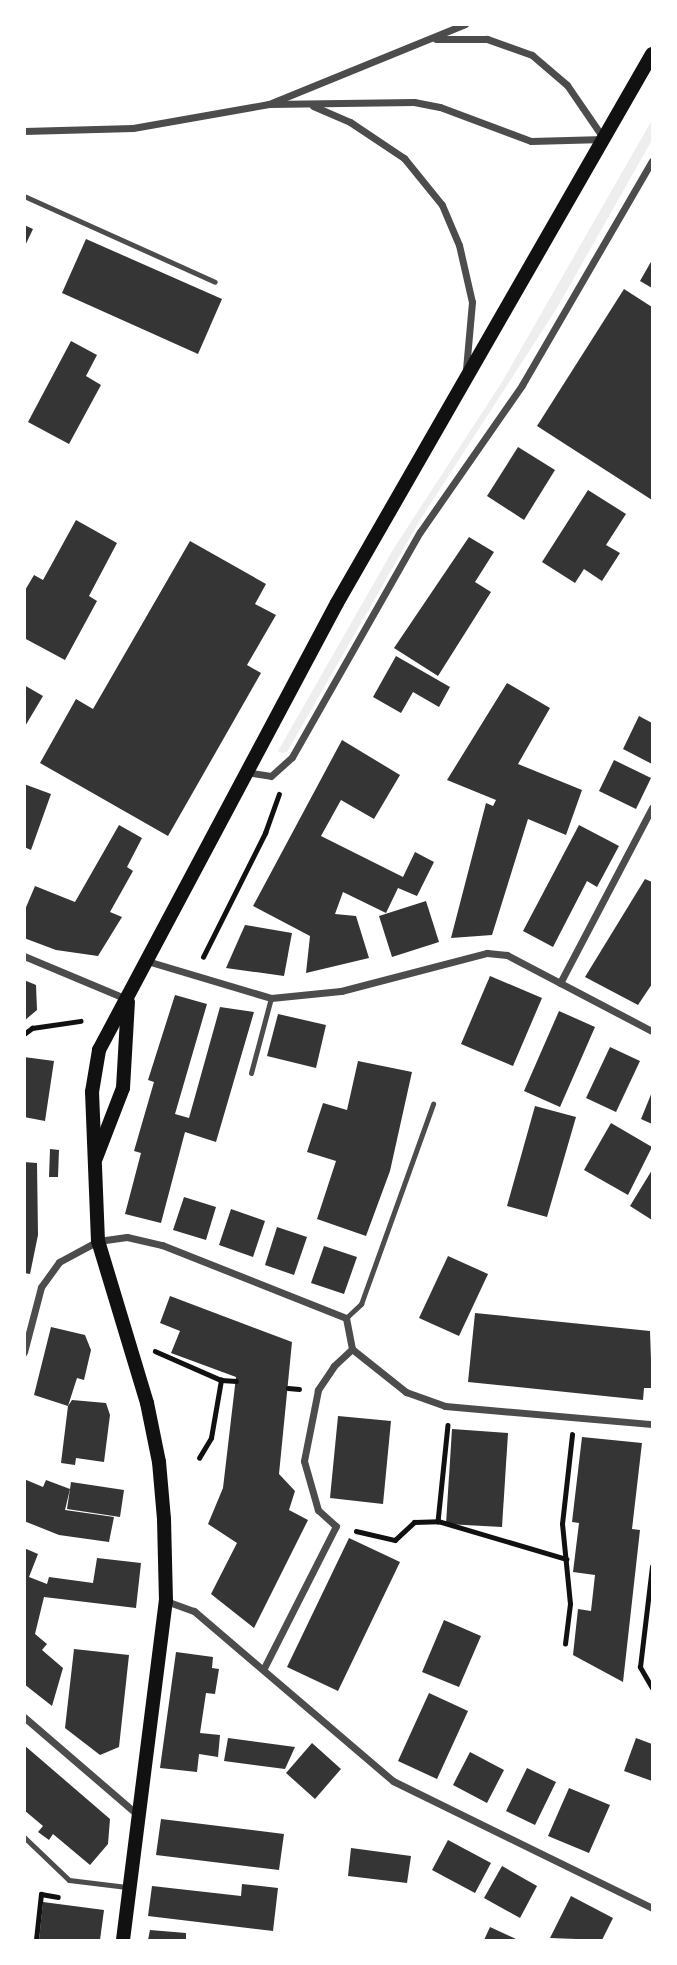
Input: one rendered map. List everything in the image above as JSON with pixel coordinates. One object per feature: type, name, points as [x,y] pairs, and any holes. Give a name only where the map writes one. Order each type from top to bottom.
[{"type":"main road","points":[[123,1941],[166,1601],[159,1462],[129,1336],[98,1241],[93,1166],[95,1066],[112,1023],[128,1000],[246,772],[653,54]]},
{"type":"main road","points":[[93,1166],[123,1088],[128,1000]]},
{"type":"street","points":[[24,131],[65,131],[180,122],[269,104],[436,39],[465,24]]},
{"type":"street","points":[[436,39],[487,39],[532,55],[567,85],[604,139]]},
{"type":"street","points":[[269,104],[312,106],[414,102],[440,107],[531,141],[604,139]]},
{"type":"street","points":[[312,106],[350,122],[404,158],[442,205],[459,245],[472,302],[463,386]]},
{"type":"street","points":[[246,772],[271,776],[292,757],[420,532],[522,385],[653,161]]},
{"type":"street","points":[[559,983],[653,808]]},
{"type":"street","points":[[147,961],[271,998],[341,991],[487,953],[507,956],[653,1031]]},
{"type":"street","points":[[24,956],[128,1000]]},
{"type":"street","points":[[24,1352],[41,1287],[59,1262],[98,1241],[127,1237],[162,1245],[346,1318],[352,1349],[406,1392],[450,1407],[653,1424]]},
{"type":"street","points":[[264,1668],[335,1526],[318,1510],[304,1461],[318,1390],[334,1366],[352,1349]]},
{"type":"street","points":[[166,1601],[194,1611],[264,1668],[393,1781],[653,1908]]},
{"type":"street","points":[[24,1717],[139,1815]]},
{"type":"lane","points":[[24,196],[215,282]]},
{"type":"lane","points":[[251,1073],[271,998]]},
{"type":"lane","points":[[346,1318],[361,1304],[433,1104]]},
{"type":"lane","points":[[24,1837],[69,1880],[130,1887]]},
{"type":"path","points":[[200,964],[265,834],[292,757]]},
{"type":"path","points":[[24,1034],[32,1028],[80,1021]]},
{"type":"path","points":[[155,1351],[221,1380],[236,1381]]},
{"type":"path","points":[[199,1458],[211,1438],[221,1380]]},
{"type":"path","points":[[438,1521],[450,1407]]},
{"type":"path","points":[[565,1643],[570,1604],[562,1524],[574,1417]]},
{"type":"path","points":[[335,1526],[395,1540],[414,1522],[438,1521],[566,1559]]},
{"type":"path","points":[[652,1688],[640,1667],[653,1567]]},
{"type":"path","points":[[36,1941],[41,1894],[68,1898]]},
{"type":"shaded area","points":[[652,120],[652,140],[557,308],[420,520],[287,752],[278,751],[394,548],[502,382]]},
{"type":"building","points":[[24,225],[33,229],[24,248]]},
{"type":"building","points":[[86,239],[222,299],[198,354],[62,293]]},
{"type":"building","points":[[652,260],[652,288],[640,281]]},
{"type":"building","points":[[624,289],[652,307],[652,500],[537,426]]},
{"type":"building","points":[[71,341],[97,355],[86,376],[101,385],[69,444],[28,422]]},
{"type":"building","points":[[518,447],[555,470],[524,520],[487,496]]},
{"type":"building","points":[[588,490],[626,514],[606,545],[620,553],[602,581],[584,569],[575,583],[542,562]]},
{"type":"building","points":[[76,520],[117,543],[89,596],[97,601],[65,660],[24,638],[24,592],[34,575],[43,580]]},
{"type":"building","points":[[469,537],[494,552],[475,582],[491,592],[438,676],[394,648]]},
{"type":"building","points":[[190,541],[266,584],[255,604],[276,615],[247,665],[261,673],[168,836],[40,763],[76,699],[93,709]]},
{"type":"building","points":[[396,656],[450,687],[439,707],[413,692],[401,713],[373,697]]},
{"type":"building","points":[[507,683],[550,708],[518,764],[582,790],[566,835],[528,819],[492,935],[451,938],[486,803],[493,806],[496,800],[447,780]]},
{"type":"building","points":[[24,685],[43,696],[24,728]]},
{"type":"building","points":[[639,716],[652,723],[652,764],[623,749]]},
{"type":"building","points":[[342,740],[400,775],[374,819],[341,800],[321,836],[403,877],[415,852],[434,862],[417,896],[398,888],[386,913],[343,892],[335,914],[356,916],[369,958],[306,973],[310,936],[253,906]]},
{"type":"building","points":[[614,760],[651,778],[636,809],[599,791]]},
{"type":"building","points":[[24,784],[51,794],[31,850],[24,847]]},
{"type":"building","points":[[119,825],[142,838],[127,867],[133,871],[110,912],[122,917],[98,956],[56,950],[24,938],[24,912],[35,886],[75,902]]},
{"type":"building","points":[[579,825],[619,846],[597,887],[587,881],[553,947],[523,931]]},
{"type":"building","points":[[645,879],[652,882],[652,984],[638,1005],[585,977]]},
{"type":"building","points":[[426,901],[439,942],[392,957],[379,916]]},
{"type":"building","points":[[245,925],[292,933],[284,976],[226,968]]},
{"type":"building","points":[[490,976],[542,998],[513,1066],[461,1044]]},
{"type":"building","points":[[24,980],[36,985],[37,1010],[24,1021]]},
{"type":"building","points":[[175,995],[207,1004],[175,1114],[189,1118],[220,1007],[254,1012],[216,1142],[185,1132],[161,1223],[125,1214],[141,1153],[134,1151],[154,1082],[148,1080]]},
{"type":"building","points":[[559,1011],[595,1027],[560,1107],[524,1091]]},
{"type":"building","points":[[278,1014],[326,1025],[316,1068],[267,1056]]},
{"type":"building","points":[[610,1047],[640,1061],[616,1112],[586,1098]]},
{"type":"building","points":[[24,1057],[54,1061],[45,1121],[24,1117]]},
{"type":"building","points":[[358,1061],[412,1072],[390,1171],[366,1236],[317,1219],[336,1161],[307,1152],[323,1103],[347,1110]]},
{"type":"building","points":[[652,1092],[652,1124],[641,1119]]},
{"type":"building","points":[[535,1106],[576,1117],[547,1217],[507,1206]]},
{"type":"building","points":[[611,1123],[652,1147],[628,1195],[584,1170]]},
{"type":"building","points":[[50,1149],[59,1150],[58,1177],[49,1177]]},
{"type":"building","points":[[24,1162],[37,1163],[38,1235],[30,1274],[24,1273]]},
{"type":"building","points":[[652,1170],[652,1220],[630,1206]]},
{"type":"building","points":[[184,1197],[216,1207],[206,1240],[173,1230]]},
{"type":"building","points":[[231,1209],[265,1221],[253,1257],[219,1245]]},
{"type":"building","points":[[277,1227],[307,1237],[294,1275],[265,1265]]},
{"type":"building","points":[[324,1246],[357,1257],[344,1294],[311,1283]]},
{"type":"building","points":[[448,1256],[488,1274],[459,1336],[419,1318]]},
{"type":"building","points":[[170,1296],[292,1342],[279,1474],[295,1491],[289,1510],[308,1520],[254,1628],[211,1594],[237,1543],[208,1524],[223,1488],[236,1377],[171,1353],[180,1331],[160,1323]]},
{"type":"building","points":[[475,1313],[650,1331],[652,1388],[644,1388],[643,1400],[468,1382]]},
{"type":"building","points":[[51,1327],[85,1335],[91,1350],[84,1380],[77,1378],[68,1406],[34,1395]]},
{"type":"building","points":[[72,1400],[106,1403],[110,1415],[104,1462],[76,1458],[75,1465],[61,1463],[68,1406]]},
{"type":"building","points":[[338,1416],[391,1421],[383,1504],[330,1498]]},
{"type":"building","points":[[452,1429],[508,1433],[502,1527],[446,1524]]},
{"type":"building","points":[[582,1437],[642,1443],[632,1529],[640,1530],[623,1682],[573,1655],[578,1609],[591,1611],[595,1575],[573,1572],[579,1523],[572,1522]]},
{"type":"building","points":[[24,1479],[43,1487],[46,1480],[70,1489],[65,1510],[114,1517],[109,1542],[59,1535],[24,1521]]},
{"type":"building","points":[[71,1482],[124,1490],[120,1517],[67,1509]]},
{"type":"building","points":[[349,1538],[400,1562],[338,1691],[287,1667]]},
{"type":"building","points":[[24,1548],[38,1554],[29,1577],[47,1584],[49,1577],[93,1583],[97,1558],[141,1563],[136,1608],[44,1597],[35,1634],[47,1644],[42,1650],[63,1668],[52,1706],[24,1684]]},
{"type":"building","points":[[444,1620],[481,1636],[459,1687],[422,1672]]},
{"type":"building","points":[[74,1649],[129,1655],[119,1747],[100,1755],[65,1728]]},
{"type":"building","points":[[176,1652],[213,1657],[212,1668],[219,1669],[215,1694],[206,1693],[200,1733],[220,1735],[218,1757],[199,1754],[197,1772],[160,1768]]},
{"type":"building","points":[[429,1693],[468,1711],[437,1779],[398,1761]]},
{"type":"building","points":[[228,1738],[295,1747],[285,1769],[224,1761]]},
{"type":"building","points":[[636,1738],[652,1744],[652,1781],[624,1771]]},
{"type":"building","points":[[312,1743],[341,1769],[315,1799],[286,1773]]},
{"type":"building","points":[[24,1745],[110,1819],[108,1844],[90,1865],[53,1834],[49,1840],[38,1832],[43,1826],[24,1810]]},
{"type":"building","points":[[470,1752],[504,1770],[487,1803],[453,1785]]},
{"type":"building","points":[[527,1768],[556,1782],[535,1825],[506,1811]]},
{"type":"building","points":[[569,1788],[610,1805],[589,1853],[548,1836]]},
{"type":"building","points":[[161,1819],[284,1834],[279,1870],[156,1855]]},
{"type":"building","points":[[448,1840],[491,1863],[475,1893],[432,1870]]},
{"type":"building","points":[[351,1848],[411,1856],[407,1883],[348,1876]]},
{"type":"building","points":[[502,1866],[537,1886],[520,1918],[484,1898]]},
{"type":"building","points":[[242,1884],[278,1888],[273,1931],[148,1916],[152,1886],[241,1896]]},
{"type":"building","points":[[571,1896],[613,1918],[602,1940],[550,1938]]},
{"type":"building","points":[[43,1902],[104,1910],[100,1940],[39,1940]]},
{"type":"building","points":[[490,1927],[518,1940],[484,1940]]},
{"type":"building","points":[[150,1930],[186,1933],[186,1940],[148,1940]]}]
